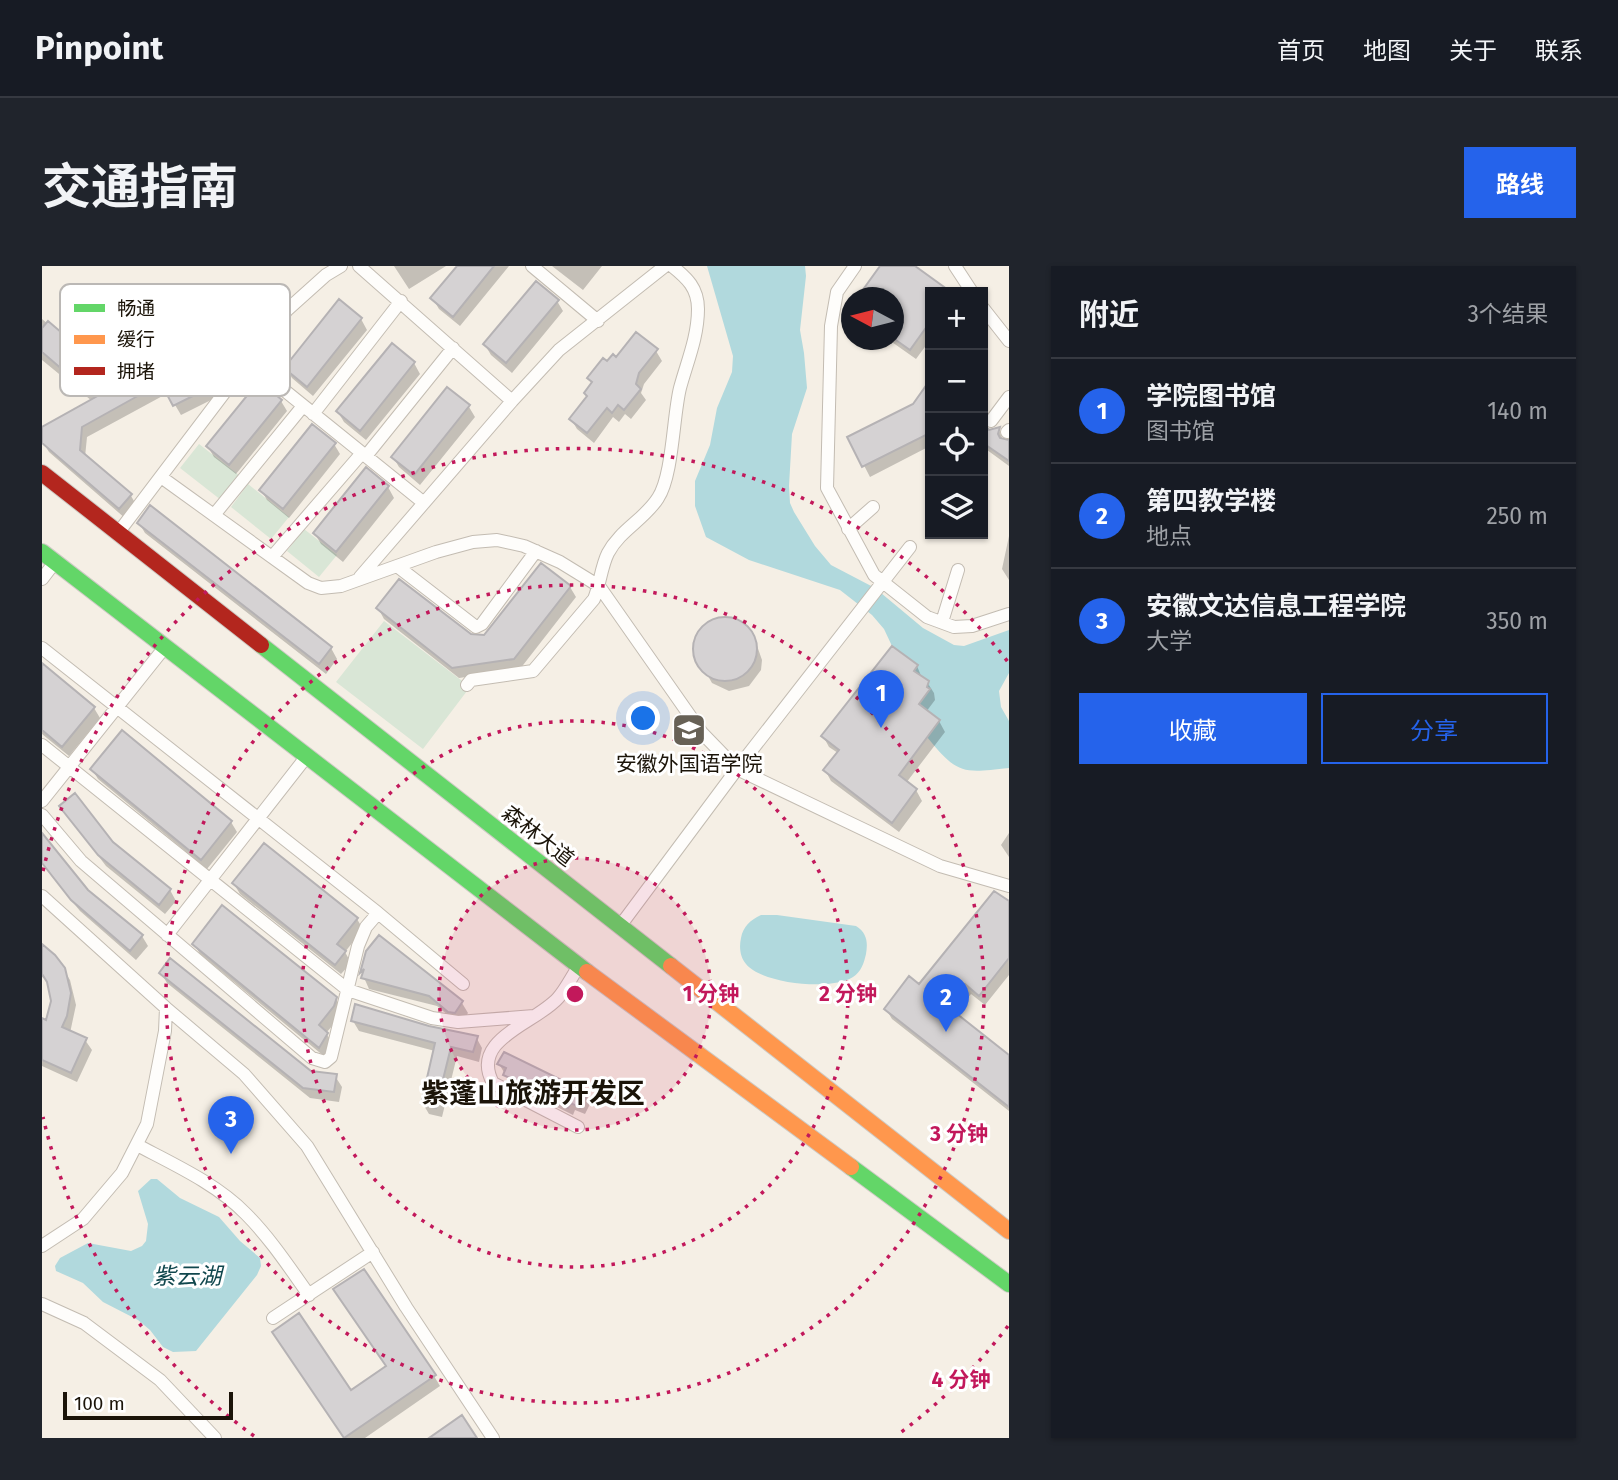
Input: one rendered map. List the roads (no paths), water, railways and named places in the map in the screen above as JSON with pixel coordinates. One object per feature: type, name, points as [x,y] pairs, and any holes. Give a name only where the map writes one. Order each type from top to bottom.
[{"type":"main road","name":"森林大道","points":[[42,473],[1009,1231]]},
{"type":"main road","points":[[48,557],[579,966],[1009,1284]]},
{"type":"street","points":[[290,307],[326,275],[341,266]]},
{"type":"street","points":[[359,266],[512,401]]},
{"type":"street","points":[[532,266],[598,321]]},
{"type":"street","points":[[357,580],[559,350],[665,266]]},
{"type":"street","points":[[467,685],[471,680],[533,671],[594,599],[607,554],[627,527],[659,497],[668,467],[680,389],[692,350],[698,308],[692,282],[672,266]]},
{"type":"street","points":[[855,266],[837,292],[831,326],[827,488],[874,575],[881,584],[927,617],[954,627],[972,626],[1009,614]]},
{"type":"street","points":[[955,266],[969,287]]},
{"type":"street","points":[[214,515],[401,302]]},
{"type":"street","points":[[988,314],[1009,341]]},
{"type":"street","points":[[272,557],[364,455],[453,348]]},
{"type":"street","points":[[118,533],[222,396]]},
{"type":"street","points":[[290,396],[424,503]]},
{"type":"street","points":[[991,421],[1009,397]]},
{"type":"street","points":[[161,477],[308,583],[321,588],[341,586],[473,542],[497,540],[524,546],[560,562],[599,586],[702,733],[737,769],[940,866],[1009,886]]},
{"type":"street","points":[[848,529],[873,507]]},
{"type":"street","points":[[620,926],[737,769],[909,547]]},
{"type":"street","points":[[397,566],[476,627],[482,624],[536,551]]},
{"type":"street","points":[[42,579],[48,557]]},
{"type":"street","points":[[942,622],[958,570]]},
{"type":"street","points":[[42,801],[165,647]]},
{"type":"street","points":[[42,648],[379,913],[464,984]]},
{"type":"street","points":[[42,745],[348,990],[432,1018],[458,1023],[534,1016]]},
{"type":"street","points":[[167,935],[307,756]]},
{"type":"street","points":[[42,815],[81,861],[312,1058],[325,1062],[331,1057],[358,946],[366,927],[379,913]]},
{"type":"street","points":[[42,896],[244,1074],[307,1146],[406,1307],[493,1438]]},
{"type":"street","points":[[578,1127],[493,1083],[486,1070],[489,1056],[503,1036],[557,999],[579,966]]},
{"type":"street","points":[[42,1246],[83,1219],[122,1173],[137,1145],[147,1124],[165,1031],[166,1008]]},
{"type":"street","points":[[137,1145],[198,1178],[244,1212],[281,1255],[309,1295]]},
{"type":"street","points":[[273,1318],[373,1252]]},
{"type":"street","points":[[42,1304],[84,1323],[160,1380],[215,1438]]},
{"type":"water","points":[[707,266],[805,266],[800,330],[807,388],[792,434],[790,503],[815,546],[831,565],[875,588],[923,628],[954,645],[964,646],[1009,630],[1009,673],[999,691],[1001,707],[1009,721],[1009,768],[981,771],[962,769],[946,759],[927,737],[940,720],[919,704],[930,689],[927,687],[928,681],[914,671],[918,665],[892,646],[884,629],[872,615],[840,590],[749,560],[706,537],[695,506],[695,481],[710,445],[717,408],[732,372],[733,356]]},
{"type":"water","points":[[761,915],[856,926],[865,935],[867,942],[862,967],[853,977],[830,984],[781,981],[754,971],[742,958],[740,941],[745,927]]},
{"type":"water","name":"紫云湖","points":[[151,1179],[157,1179],[180,1198],[219,1217],[240,1241],[260,1258],[261,1266],[257,1275],[196,1351],[173,1352],[163,1347],[138,1320],[103,1302],[83,1283],[56,1271],[55,1266],[60,1258],[88,1243],[131,1251],[142,1246],[146,1241],[148,1224],[138,1191]]},
{"type":"place","name":"学院图书馆","points":[[881,728]]},
{"type":"place","name":"安徽外国语学院","points":[[689,730]]},
{"type":"place","name":"第四教学楼","points":[[946,1032]]},
{"type":"place","name":"安徽文达信息工程学院","points":[[231,1154]]},
{"type":"district","name":"紫蓬山旅游开发区","points":[[533,1093]]}]
